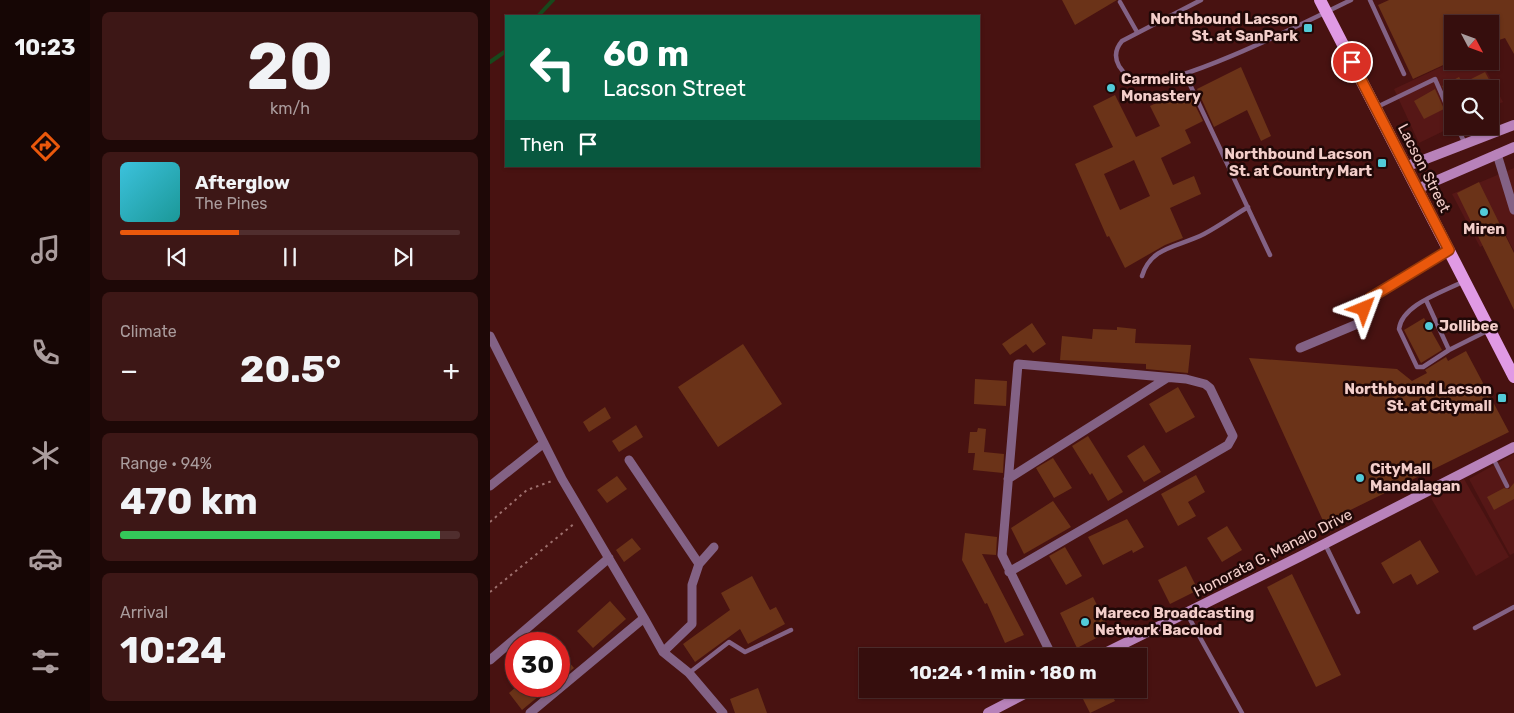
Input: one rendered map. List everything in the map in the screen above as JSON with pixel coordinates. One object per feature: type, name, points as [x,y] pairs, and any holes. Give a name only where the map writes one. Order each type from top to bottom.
[{"type":"main road","name":"Lacson Street","points":[[1320,0],[1466,280],[1514,377]]},
{"type":"street","points":[[1406,167],[1514,125]]},
{"type":"street","points":[[1417,188],[1514,147]]},
{"type":"street","points":[[1497,154],[1514,210]]},
{"type":"street","points":[[1300,348],[1362,322],[1366,304],[1370,298],[1449,250]]},
{"type":"street","points":[[490,336],[562,479],[663,652],[689,673],[723,713]]},
{"type":"street","points":[[1009,572],[1230,443],[1232,436],[1210,388],[1196,382],[1167,378],[1018,364],[1002,554],[1009,572],[1048,648]]},
{"type":"street","points":[[1008,478],[1167,378]]},
{"type":"street","points":[[490,486],[544,443]]},
{"type":"street","name":"Honorata G. Manalo Drive","points":[[1114,648],[1325,544],[1514,447]]},
{"type":"street","points":[[629,460],[699,564]]},
{"type":"street","points":[[663,652],[693,621],[692,585],[699,564],[714,547]]},
{"type":"street","points":[[490,660],[609,558]]},
{"type":"street","points":[[530,713],[644,618]]},
{"type":"street","points":[[988,713],[1017,698]]},
{"type":"lane","points":[[1201,0],[1122,41],[1118,47],[1117,62],[1125,75],[1138,82],[1156,82],[1185,74],[1351,0]]},
{"type":"lane","points":[[1370,0],[1404,74]]},
{"type":"lane","points":[[1120,2],[1137,32]]},
{"type":"lane","points":[[1185,74],[1270,255]]},
{"type":"lane","points":[[1375,108],[1434,79],[1444,101]]},
{"type":"lane","points":[[1461,135],[1465,144]]},
{"type":"lane","points":[[1142,276],[1146,265],[1154,256],[1166,248],[1204,234],[1248,207]]},
{"type":"lane","points":[[1466,280],[1405,313],[1399,329],[1418,368],[1490,330]]},
{"type":"lane","points":[[1426,300],[1449,350]]},
{"type":"lane","points":[[1493,458],[1507,486]]},
{"type":"lane","points":[[1325,544],[1358,612]]},
{"type":"lane","points":[[1475,628],[1514,607]]},
{"type":"lane","points":[[1186,613],[1242,713]]},
{"type":"lane","points":[[689,673],[729,642],[745,652],[791,630]]},
{"type":"path","points":[[490,522],[527,490],[562,479]]},
{"type":"path","points":[[490,592],[551,540],[583,517]]},
{"type":"shaded area","points":[[1444,66],[1444,70],[1486,70],[1491,80],[1444,80],[1444,131],[1419,143],[1394,89]]},
{"type":"shaded area","points":[[1499,95],[1503,102],[1499,104]]},
{"type":"shaded area","points":[[1514,168],[1514,251],[1505,234],[1480,247],[1452,194]]},
{"type":"shaded area","points":[[1514,454],[1514,553],[1510,555],[1469,479]]},
{"type":"shaded area","points":[[1464,479],[1509,557],[1476,576],[1431,498]]},
{"type":"building","points":[[1062,0],[1117,0],[1075,25]]},
{"type":"building","points":[[1389,0],[1514,0],[1514,54],[1505,38],[1499,40],[1499,15],[1444,15],[1444,65],[1413,79],[1378,5]]},
{"type":"building","points":[[1241,67],[1271,136],[1261,141],[1247,110],[1214,127],[1197,89]]},
{"type":"building","points":[[1485,72],[1489,80],[1469,80]]},
{"type":"building","points":[[1435,89],[1444,109],[1424,119],[1414,101]]},
{"type":"building","points":[[1181,91],[1183,96],[1189,93],[1203,121],[1185,130],[1191,143],[1161,158],[1173,185],[1194,176],[1201,194],[1170,208],[1183,238],[1165,245],[1125,268],[1109,236],[1107,237],[1075,164],[1113,147],[1093,106],[1115,95],[1136,137],[1160,126],[1150,106]],"holes":[[[1134,160],[1150,196],[1120,210],[1104,174]]]},
{"type":"building","points":[[1479,182],[1514,253],[1514,310],[1457,193]]},
{"type":"building","points":[[1424,318],[1442,350],[1421,363],[1404,330]]},
{"type":"building","points":[[1032,323],[1046,344],[1033,353],[1026,344],[1010,355],[1002,344]]},
{"type":"building","points":[[1117,327],[1136,329],[1135,343],[1191,345],[1188,373],[1146,369],[1146,364],[1060,360],[1062,336],[1092,339],[1093,329],[1117,330]]},
{"type":"building","points":[[743,344],[782,404],[718,447],[678,387]]},
{"type":"building","name":"CityMall Mandalagan","points":[[1466,351],[1509,432],[1324,523],[1249,358],[1397,369],[1412,381],[1427,373],[1425,370],[1446,357],[1448,361]]},
{"type":"building","points":[[975,379],[1007,381],[1006,406],[974,404]]},
{"type":"building","points":[[1178,387],[1195,417],[1166,433],[1149,404]]},
{"type":"building","points":[[605,407],[611,418],[589,432],[583,422]]},
{"type":"building","points":[[636,425],[643,437],[619,452],[612,441]]},
{"type":"building","points":[[978,428],[986,429],[984,452],[1004,454],[1003,473],[973,470],[975,453],[968,453],[970,432],[977,432]]},
{"type":"building","points":[[1088,436],[1123,492],[1108,501],[1092,473],[1090,475],[1072,446]]},
{"type":"building","points":[[1144,445],[1161,472],[1144,482],[1127,456]]},
{"type":"building","points":[[1053,458],[1072,488],[1054,498],[1036,468]]},
{"type":"building","points":[[1196,475],[1205,492],[1188,502],[1196,516],[1178,526],[1161,494]]},
{"type":"building","points":[[617,476],[627,489],[607,503],[597,490]]},
{"type":"building","points":[[1514,483],[1514,499],[1494,510],[1487,497],[1504,488],[1509,489]]},
{"type":"building","points":[[1053,501],[1071,527],[1024,554],[1011,528]]},
{"type":"building","points":[[1127,519],[1144,547],[1133,553],[1132,550],[1103,565],[1088,537]]},
{"type":"building","points":[[1227,526],[1242,550],[1222,562],[1207,538]]},
{"type":"building","points":[[965,533],[997,537],[996,555],[982,554],[1024,635],[1005,643],[987,603],[985,604],[962,560]]},
{"type":"building","points":[[632,538],[641,549],[624,562],[616,550]]},
{"type":"building","points":[[1420,540],[1439,572],[1417,585],[1411,574],[1393,584],[1381,563]]},
{"type":"building","points":[[1065,547],[1082,576],[1066,585],[1049,556]]},
{"type":"building","points":[[1186,566],[1198,590],[1170,604],[1158,580]]},
{"type":"building","points":[[1292,574],[1341,675],[1316,687],[1267,587]]},
{"type":"building","points":[[752,576],[770,610],[776,607],[785,624],[748,644],[740,629],[695,662],[683,644],[730,610],[721,593]]},
{"type":"building","name":"Mareco Broadcasting Network Bacolod","points":[[1093,597],[1110,631],[1077,648],[1060,613]]},
{"type":"building","points":[[610,601],[626,619],[593,648],[577,631]]},
{"type":"building","points":[[570,663],[574,668],[570,671]]},
{"type":"building","points":[[758,688],[767,713],[735,713],[730,699]]},
{"type":"building","points":[[512,697],[538,697],[522,710]]},
{"type":"building","points":[[1082,698],[1114,698],[1115,701],[1090,713]]},
{"type":"waterway","points":[[539,15],[553,0]]},
{"type":"waterway","points":[[490,62],[505,52]]},
{"type":"place","name":"Northbound Lacson St. at SanPark","points":[[1308,28]]},
{"type":"place","name":"Carmelite Monastery","points":[[1111,88]]},
{"type":"place","name":"Northbound Lacson St. at Country Mart","points":[[1382,163]]},
{"type":"place","name":"Miren","points":[[1484,212]]},
{"type":"place","name":"Jollibee","points":[[1429,326]]},
{"type":"place","name":"Northbound Lacson St. at Citymall","points":[[1502,398]]},
{"type":"place","name":"CityMall Mandalagan","points":[[1360,478]]},
{"type":"place","name":"Mareco Broadcasting Network Bacolod","points":[[1085,622]]},
{"type":"route","points":[[1352,62],[1449,250],[1370,298],[1364,309]]}]
